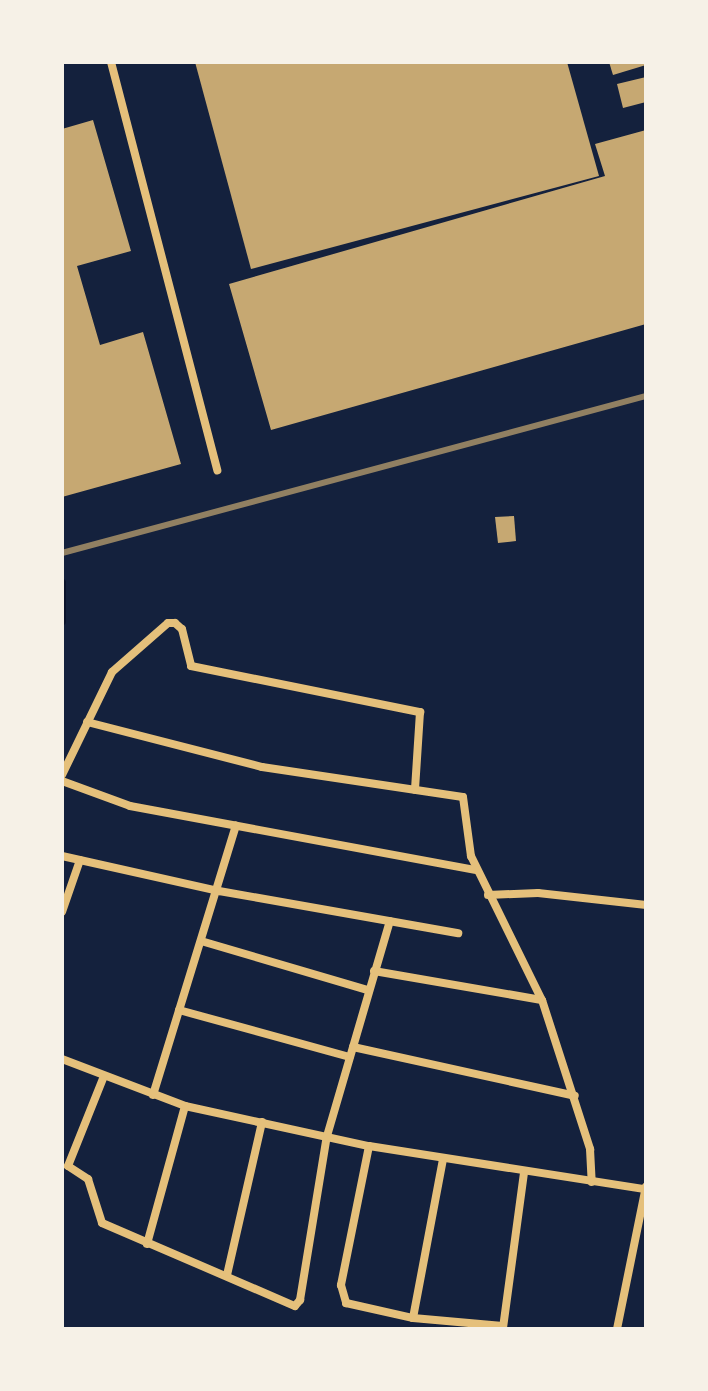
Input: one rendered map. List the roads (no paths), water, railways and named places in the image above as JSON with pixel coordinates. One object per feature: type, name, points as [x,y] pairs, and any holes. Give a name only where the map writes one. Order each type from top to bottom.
[{"type":"street","points":[[111,62],[217,470]]},
{"type":"street","points":[[415,790],[420,712],[191,666],[182,629],[175,623],[168,623],[112,672],[62,778],[130,806],[476,870]]},
{"type":"street","points":[[87,722],[262,767],[463,797],[476,870],[542,1000],[575,1096],[590,1149],[592,1182]]},
{"type":"street","points":[[153,1095],[219,891],[236,826]]},
{"type":"street","points":[[62,856],[219,891],[458,933]]},
{"type":"street","points":[[62,912],[80,860]]},
{"type":"street","points":[[488,895],[538,893],[646,905]]},
{"type":"street","points":[[104,1076],[68,1166],[88,1179],[102,1223],[227,1275],[289,1306],[300,1300],[327,1136],[390,921]]},
{"type":"street","points":[[201,941],[368,990]]},
{"type":"street","points":[[374,971],[542,1000]]},
{"type":"street","points":[[179,1010],[350,1057]]},
{"type":"street","points":[[353,1047],[575,1096]]},
{"type":"street","points":[[62,1059],[185,1106],[369,1146],[524,1172],[646,1188],[617,1329]]},
{"type":"street","points":[[147,1244],[185,1106]]},
{"type":"street","points":[[227,1275],[262,1122]]},
{"type":"street","points":[[369,1146],[342,1296],[346,1303],[413,1318],[503,1327],[524,1172]]},
{"type":"street","points":[[413,1318],[443,1159]]},
{"type":"waterway","points":[[62,582],[62,621]]},
{"type":"railway","points":[[62,553],[646,396]]}]
